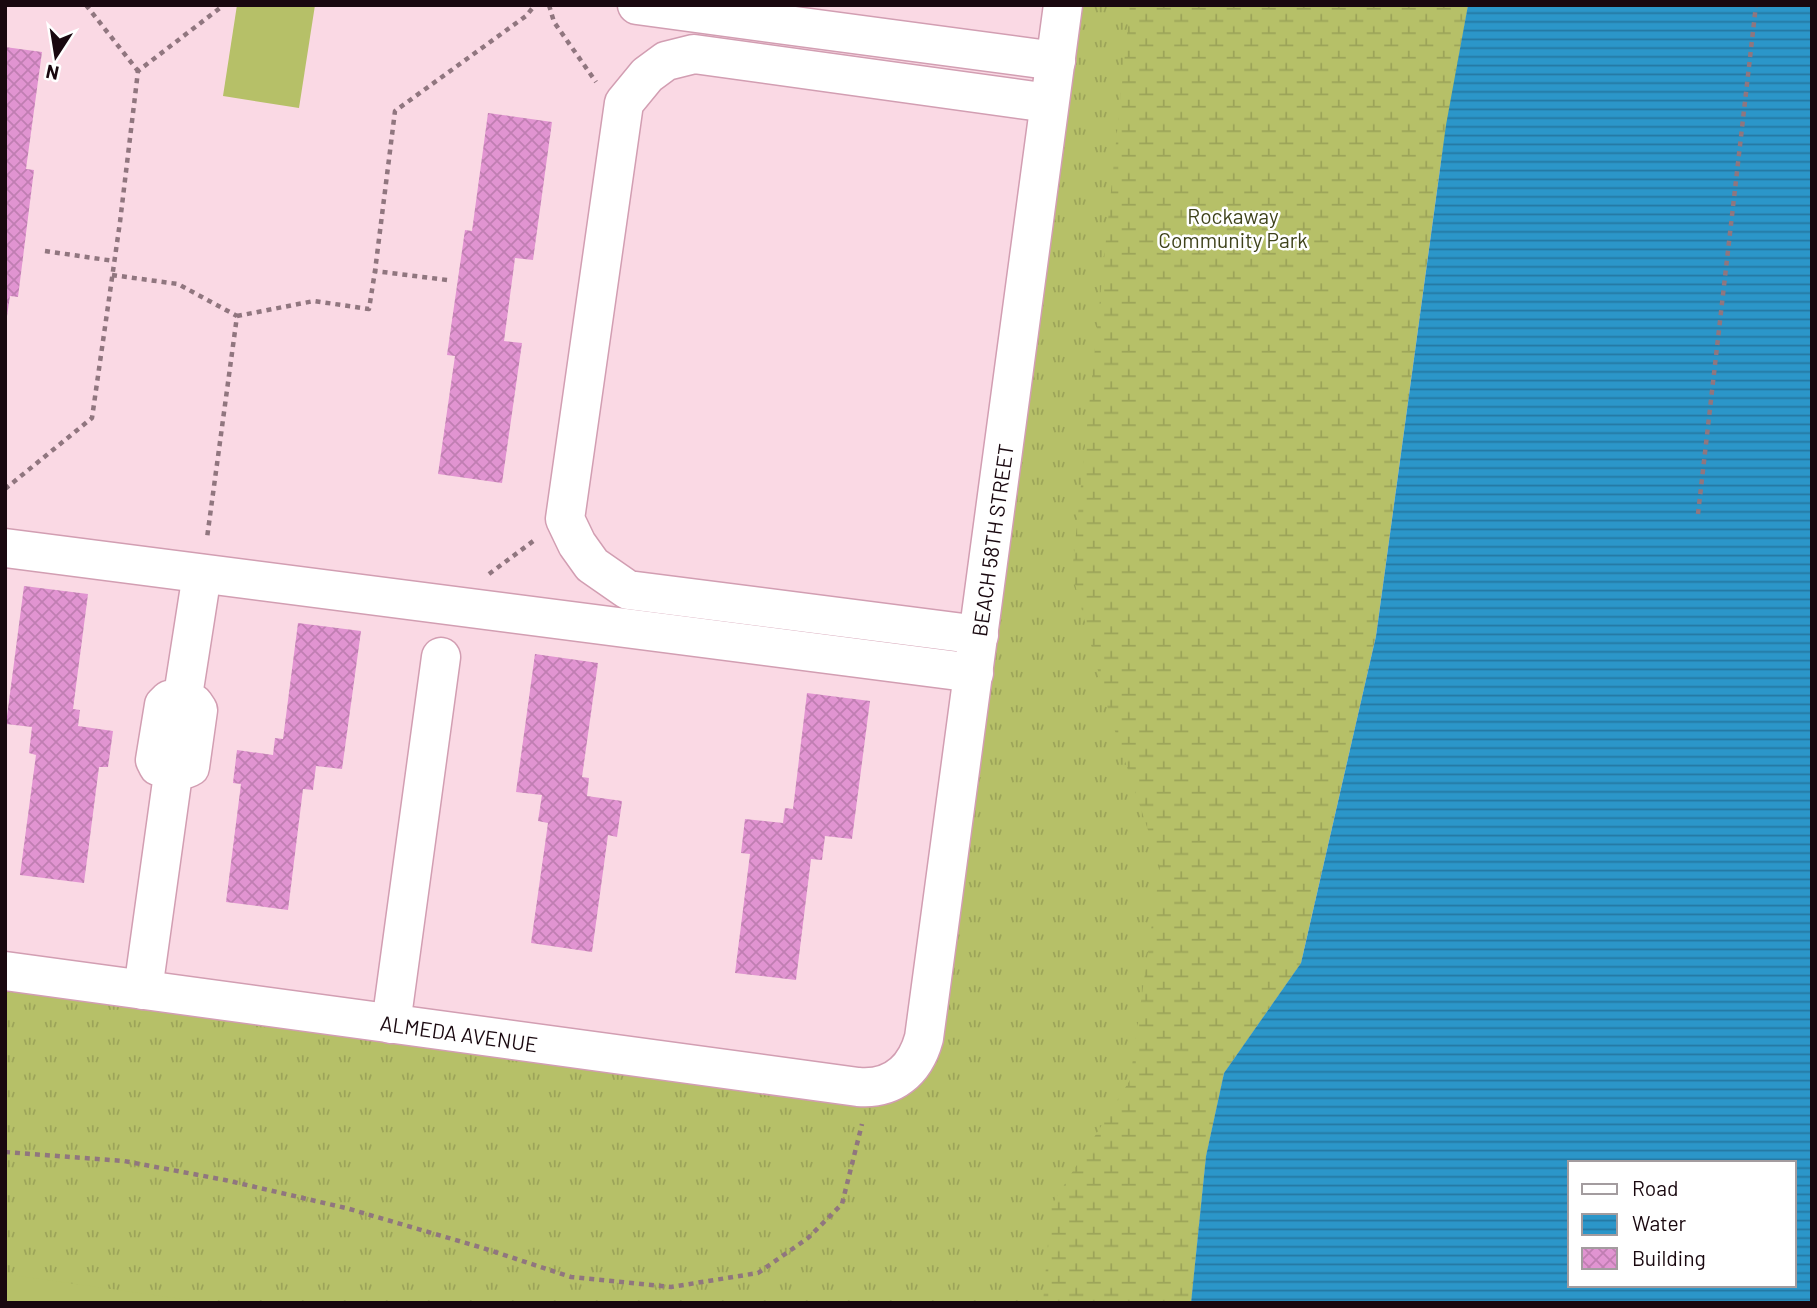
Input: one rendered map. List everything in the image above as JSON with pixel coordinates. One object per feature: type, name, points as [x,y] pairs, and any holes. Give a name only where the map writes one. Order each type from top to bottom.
[{"type":"street","points":[[637,5],[1056,61]]},
{"type":"street","name":"BEACH 58TH STREET","points":[[871,1088],[885,1086],[908,1070],[916,1059],[924,1038],[1063,5]]},
{"type":"street","points":[[979,635],[628,590],[592,565],[577,544],[565,519],[624,103],[648,75],[666,61],[694,54],[1049,103]]},
{"type":"street","points":[[5,548],[974,673]]},
{"type":"street","points":[[143,990],[174,767],[158,766],[155,760],[164,705],[169,700],[182,702],[202,574]]},
{"type":"street","points":[[391,1024],[441,657]]},
{"type":"street","name":"ALMEDA AVENUE","points":[[5,971],[871,1088]]},
{"type":"path","points":[[86,5],[138,71]]},
{"type":"path","points":[[5,489],[92,418],[138,71],[221,5]]},
{"type":"path","points":[[112,275],[178,284],[237,316],[314,301],[369,309],[395,111],[526,16],[535,5]]},
{"type":"path","points":[[549,5],[554,22],[600,88],[624,103]]},
{"type":"path","points":[[1698,514],[1756,5]]},
{"type":"path","points":[[45,251],[114,261]]},
{"type":"path","points":[[375,271],[447,280]]},
{"type":"path","points":[[202,574],[237,316]]},
{"type":"path","points":[[465,607],[470,588],[565,519]]},
{"type":"path","points":[[5,1152],[124,1161],[225,1180],[346,1208],[571,1277],[671,1287],[758,1273],[808,1238],[842,1204],[871,1088]]},
{"type":"green space","points":[[237,5],[315,5],[299,108],[223,96]]},
{"type":"green space","name":"Rockaway Community Park","points":[[1063,5],[1468,5],[1301,963],[1224,1073],[1206,1156],[1191,1303],[5,1303],[5,971],[858,1087],[908,1070]]},
{"type":"green space","points":[[1130,5],[1468,5],[1446,125],[1376,636],[1301,963],[1224,1073],[1206,1156],[1191,1303],[1043,1303],[1051,1206],[1130,1080],[1160,866],[1110,716],[1072,573]]},
{"type":"green space","points":[[5,1274],[210,1303],[5,1303]]},
{"type":"water","points":[[1468,5],[1812,5],[1812,1303],[1191,1303],[1206,1156],[1224,1073],[1301,963],[1376,636],[1446,125]]},
{"type":"building","points":[[5,47],[42,52],[26,169],[34,170],[18,297],[10,296],[7,316]]},
{"type":"building","points":[[488,113],[552,122],[533,260],[515,258],[504,341],[522,343],[502,483],[438,474],[455,356],[447,355],[465,230],[472,231]]},
{"type":"building","points":[[24,586],[88,594],[73,709],[80,710],[78,726],[113,731],[108,767],[99,767],[84,883],[20,875],[36,755],[29,753],[32,727],[6,724]]},
{"type":"building","points":[[298,623],[361,631],[342,769],[316,766],[313,790],[303,789],[288,910],[226,902],[241,784],[233,783],[237,750],[273,755],[275,738],[283,739]]},
{"type":"building","points":[[535,654],[598,663],[582,777],[589,778],[587,796],[622,801],[617,837],[608,835],[592,952],[531,943],[548,823],[538,821],[542,795],[516,792]]},
{"type":"building","points":[[807,693],[870,701],[852,839],[825,836],[822,860],[811,859],[796,980],[735,973],[750,854],[741,853],[745,819],[783,823],[785,808],[793,809]]}]
